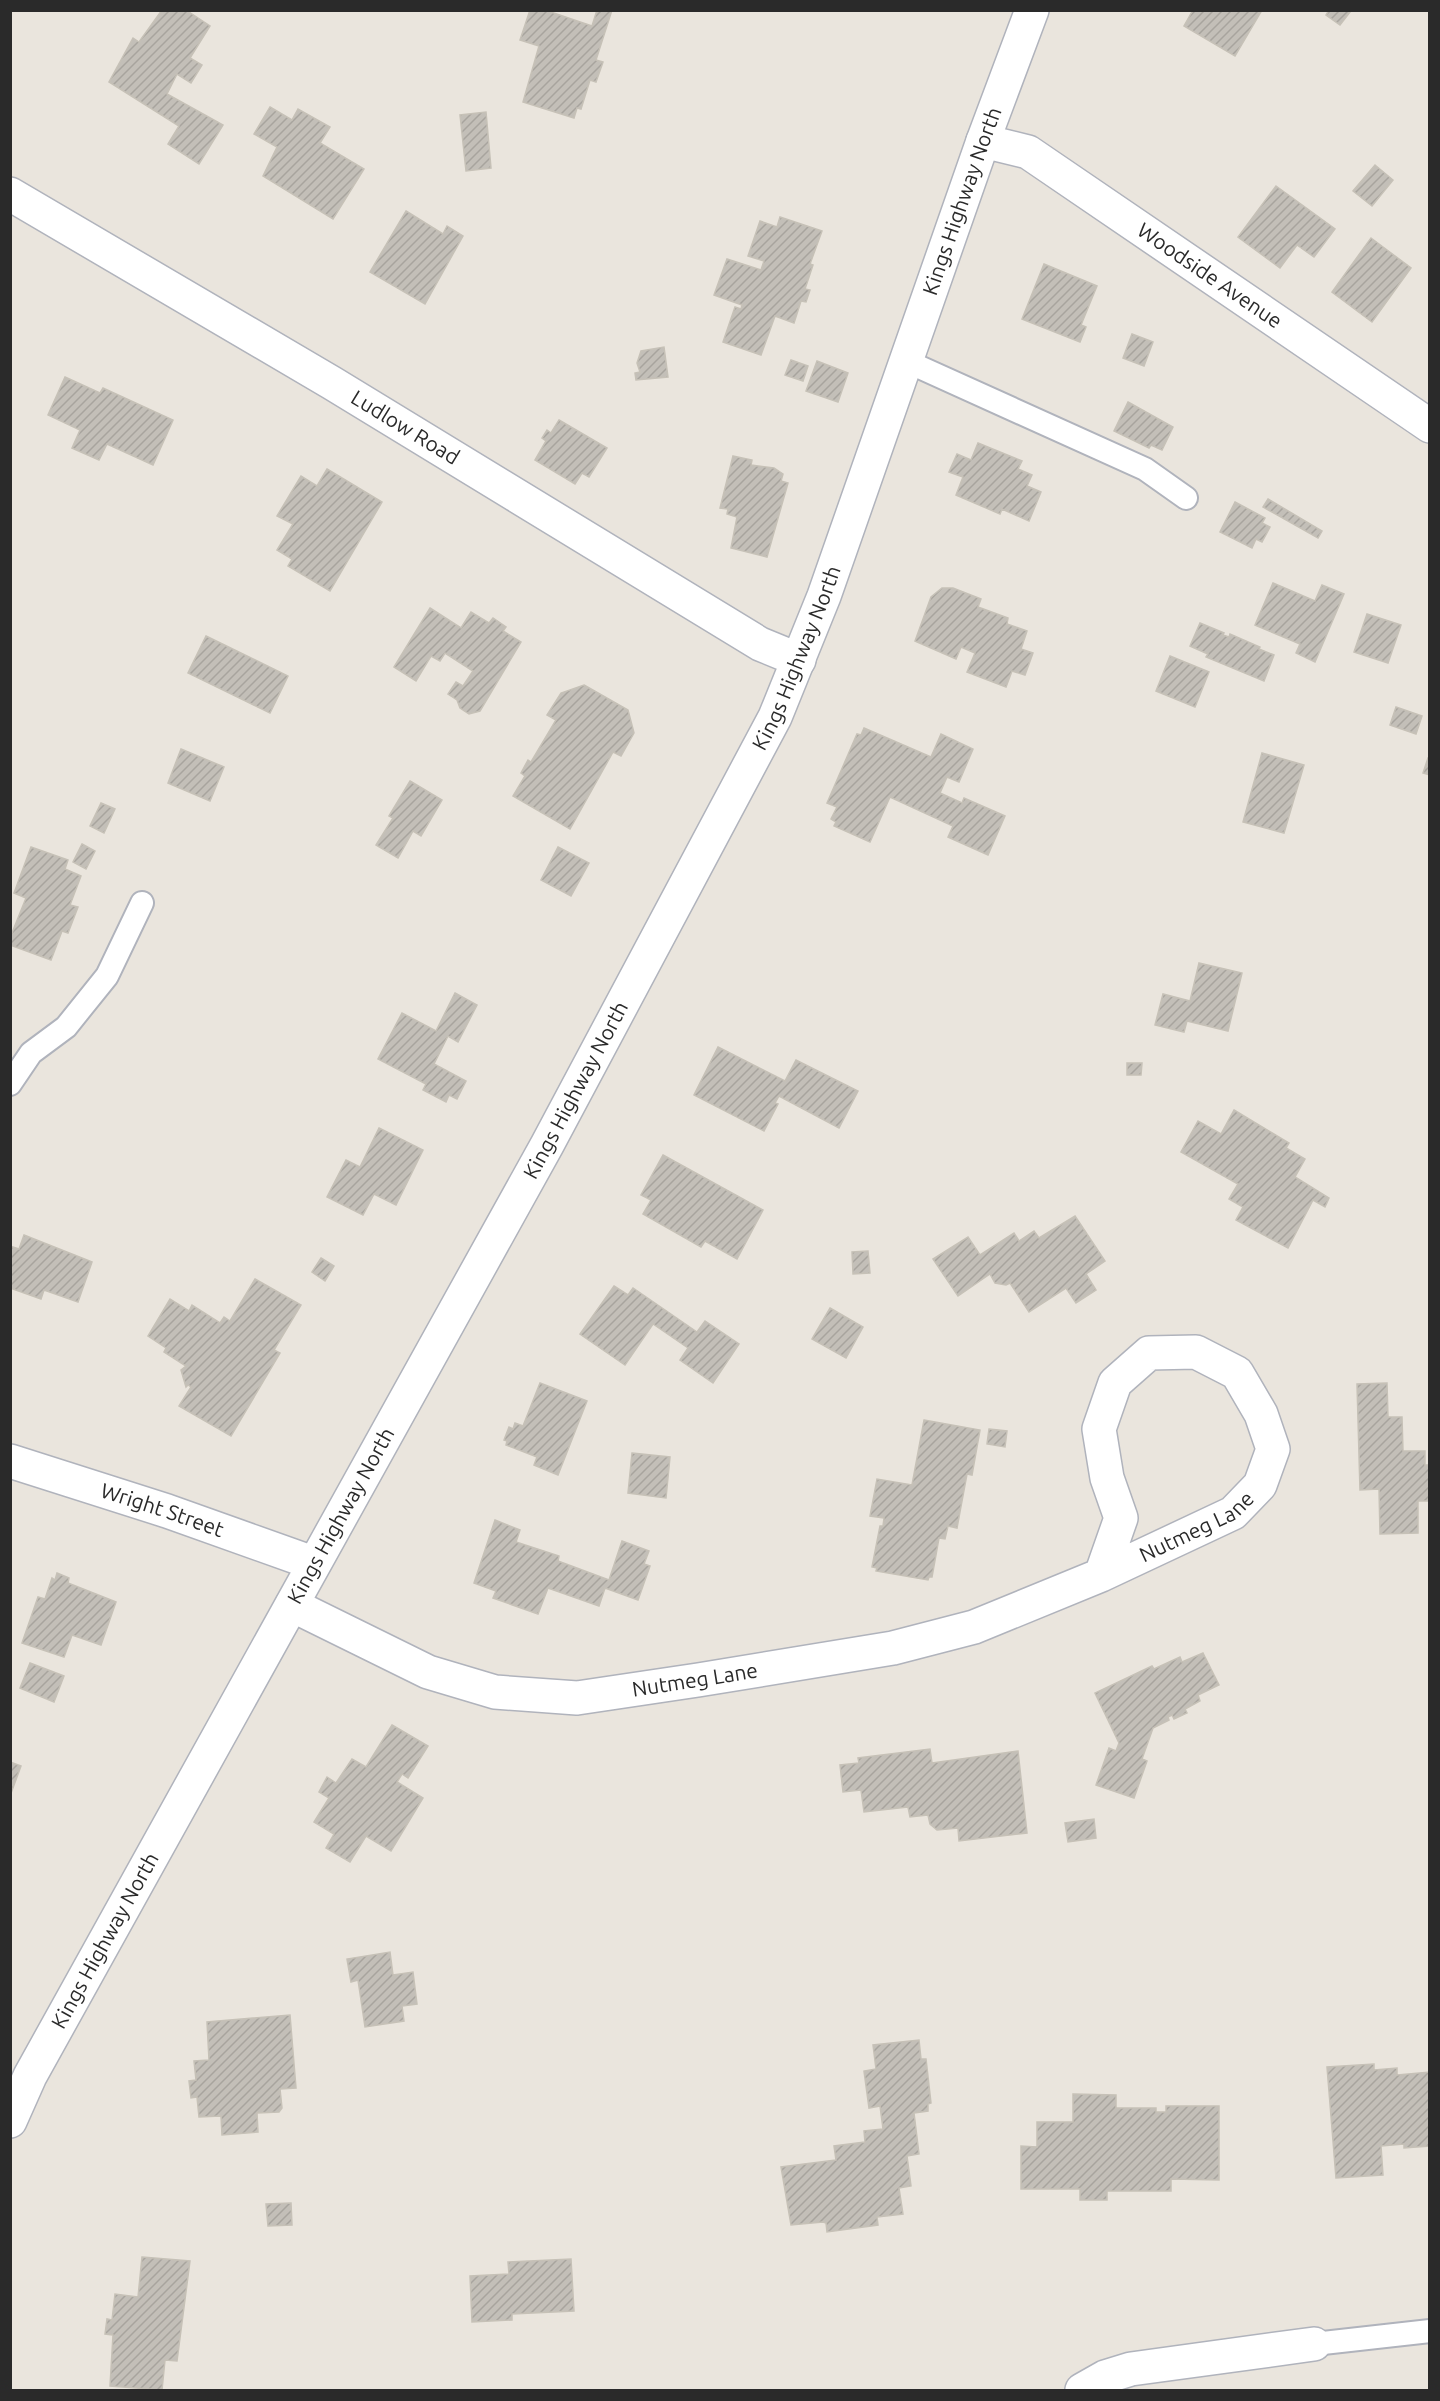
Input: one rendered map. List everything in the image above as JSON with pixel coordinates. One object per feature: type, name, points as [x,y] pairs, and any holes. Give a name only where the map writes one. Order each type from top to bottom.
[{"type":"street","name":"Kings Highway North","points":[[10,2121],[30,2076],[630,992],[760,747],[799,660],[983,141],[1032,10]]},
{"type":"street","name":"Woodside Avenue","points":[[983,141],[1028,152],[1430,426]]},
{"type":"street","name":"Ludlow Road","points":[[10,194],[332,383],[760,644],[799,660]]},
{"type":"street","name":"Nutmeg Lane","points":[[292,1605],[428,1672],[495,1692],[577,1698],[893,1648],[974,1627],[1101,1575],[1233,1513],[1260,1485],[1274,1449],[1261,1414],[1237,1373],[1196,1352],[1149,1353],[1115,1383],[1099,1429],[1107,1478],[1121,1518],[1101,1575]]},
{"type":"street","name":"Wright Street","points":[[10,1461],[166,1511],[313,1563]]},
{"type":"street","points":[[1082,2391],[1105,2377],[1131,2369],[1314,2344]]},
{"type":"lane","points":[[906,361],[1145,469],[1186,498]]},
{"type":"lane","points":[[10,1084],[31,1053],[66,1027],[107,976],[142,903]]},
{"type":"lane","points":[[1314,2344],[1430,2331]]},
{"type":"building","points":[[162,10],[186,10],[210,26],[190,58],[202,65],[191,83],[177,74],[167,94],[223,125],[199,164],[168,144],[179,126],[109,82],[133,38],[139,42]]},
{"type":"building","points":[[530,10],[545,10],[592,26],[597,10],[612,10],[596,60],[603,62],[596,82],[590,80],[581,109],[577,108],[574,118],[523,102],[539,46],[520,40]]},
{"type":"building","points":[[1193,10],[1262,10],[1235,56],[1184,26]]},
{"type":"building","points":[[1329,10],[1348,10],[1350,12],[1340,25],[1326,15]]},
{"type":"building","points":[[270,107],[292,120],[298,109],[330,127],[320,143],[364,169],[333,219],[263,176],[277,147],[254,134]]},
{"type":"building","points":[[486,112],[491,168],[466,171],[460,115]]},
{"type":"building","points":[[1375,165],[1393,180],[1372,206],[1353,191]]},
{"type":"building","points":[[1276,186],[1335,229],[1314,257],[1297,245],[1280,268],[1238,237]]},
{"type":"building","points":[[406,211],[443,234],[447,226],[463,236],[425,304],[370,272]]},
{"type":"building","points":[[780,217],[822,231],[810,264],[813,265],[805,289],[810,290],[806,302],[801,301],[794,323],[775,316],[761,355],[723,342],[735,307],[741,309],[742,305],[714,295],[727,259],[761,270],[764,261],[748,256],[760,221],[777,227]]},
{"type":"building","points":[[1371,238],[1411,268],[1372,322],[1332,292]]},
{"type":"building","points":[[1044,264],[1097,286],[1081,325],[1086,327],[1080,342],[1022,319]]},
{"type":"building","points":[[1132,334],[1153,342],[1144,366],[1123,358]]},
{"type":"building","points":[[664,347],[668,377],[636,380],[635,373],[640,372],[637,363],[641,351]]},
{"type":"building","points":[[791,360],[808,366],[803,381],[785,375]]},
{"type":"building","points":[[817,361],[848,373],[838,402],[806,391]]},
{"type":"building","points":[[65,377],[100,393],[103,388],[173,420],[153,465],[107,444],[99,460],[72,448],[80,430],[48,415]]},
{"type":"building","points":[[1128,402],[1173,427],[1162,450],[1151,445],[1149,448],[1114,431]]},
{"type":"building","points":[[559,420],[607,448],[589,477],[582,473],[575,484],[535,460],[546,441],[542,438],[547,430],[551,433]]},
{"type":"building","points":[[978,443],[1022,461],[1018,469],[1032,475],[1027,486],[1041,492],[1029,521],[1002,509],[1000,514],[956,495],[963,477],[949,472],[957,454],[971,460]]},
{"type":"building","points":[[733,456],[752,460],[751,465],[774,468],[783,474],[781,481],[788,483],[767,557],[731,548],[737,517],[727,514],[728,509],[720,508]]},
{"type":"building","points":[[327,469],[382,502],[330,591],[288,566],[292,559],[277,550],[293,524],[277,516],[301,476],[317,486]]},
{"type":"building","points":[[1268,499],[1322,531],[1318,538],[1263,507]]},
{"type":"building","points":[[1235,502],[1265,518],[1262,523],[1270,527],[1262,542],[1256,539],[1252,548],[1220,532]]},
{"type":"building","points":[[1273,583],[1315,601],[1322,585],[1344,594],[1315,662],[1296,653],[1300,644],[1255,625]]},
{"type":"building","points":[[942,588],[953,588],[981,599],[978,607],[1008,618],[1007,624],[1027,631],[1021,649],[1033,653],[1025,675],[1012,671],[1006,687],[967,672],[975,653],[961,647],[956,659],[915,641],[931,597]]},
{"type":"building","points":[[430,608],[461,628],[471,612],[489,623],[493,618],[506,627],[503,631],[521,642],[480,711],[469,714],[460,708],[457,700],[448,694],[456,682],[463,686],[473,671],[445,653],[440,661],[431,656],[416,681],[394,667]]},
{"type":"building","points":[[1367,614],[1401,625],[1388,663],[1354,652]]},
{"type":"building","points":[[1200,623],[1224,633],[1223,635],[1229,637],[1230,634],[1274,655],[1264,681],[1206,657],[1208,654],[1190,646]]},
{"type":"building","points":[[206,636],[288,676],[270,713],[188,673]]},
{"type":"building","points":[[1170,656],[1209,672],[1195,707],[1156,691]]},
{"type":"building","points":[[584,685],[628,710],[634,733],[621,756],[613,752],[570,829],[513,796],[525,776],[521,773],[528,760],[531,762],[556,720],[547,715],[561,693]]},
{"type":"building","points":[[1396,707],[1422,716],[1416,734],[1390,725]]},
{"type":"building","points":[[864,728],[931,757],[941,734],[973,749],[959,782],[947,777],[940,793],[962,803],[964,798],[1005,816],[988,855],[948,837],[953,826],[890,797],[870,842],[834,826],[836,822],[831,819],[837,807],[827,803],[857,734],[861,735]]},
{"type":"building","points":[[181,749],[224,767],[210,801],[168,783]]},
{"type":"building","points":[[1262,753],[1304,765],[1284,833],[1243,822]]},
{"type":"building","points":[[1428,758],[1430,759],[1430,775],[1423,773]]},
{"type":"building","points":[[410,781],[442,800],[421,836],[413,831],[398,858],[376,845],[393,818],[389,816]]},
{"type":"building","points":[[101,803],[115,809],[104,833],[90,826]]},
{"type":"building","points":[[82,844],[95,851],[86,869],[73,862]]},
{"type":"building","points":[[31,847],[68,860],[65,869],[81,876],[70,905],[78,907],[68,933],[62,931],[51,960],[10,945],[10,938],[26,898],[14,893]]},
{"type":"building","points":[[558,847],[589,863],[571,896],[541,880]]},
{"type":"building","points":[[1199,963],[1242,973],[1228,1031],[1187,1021],[1184,1032],[1155,1025],[1163,994],[1190,1001]]},
{"type":"building","points":[[455,993],[477,1005],[458,1042],[448,1036],[434,1064],[466,1081],[457,1099],[449,1095],[446,1102],[423,1090],[426,1084],[378,1059],[402,1013],[436,1031]]},
{"type":"building","points":[[718,1047],[785,1081],[796,1060],[858,1091],[839,1128],[779,1096],[775,1103],[778,1104],[764,1131],[694,1095]]},
{"type":"building","points":[[1127,1063],[1142,1063],[1141,1075],[1127,1075]]},
{"type":"building","points":[[1234,1110],[1289,1143],[1286,1148],[1305,1159],[1295,1177],[1329,1198],[1325,1207],[1313,1200],[1288,1248],[1236,1220],[1243,1207],[1229,1199],[1238,1184],[1181,1152],[1198,1121],[1221,1134]]},
{"type":"building","points":[[379,1128],[423,1150],[396,1205],[374,1194],[363,1215],[327,1197],[346,1160],[360,1167]]},
{"type":"building","points":[[663,1155],[763,1210],[737,1259],[705,1241],[701,1247],[643,1214],[651,1200],[641,1195]]},
{"type":"building","points":[[1075,1216],[1105,1261],[1086,1274],[1096,1290],[1076,1303],[1066,1288],[1029,1312],[1010,1283],[1006,1285],[995,1283],[990,1274],[958,1296],[933,1259],[968,1237],[980,1255],[1014,1233],[1019,1241],[1034,1231],[1039,1238]]},
{"type":"building","points":[[24,1235],[92,1262],[78,1302],[44,1290],[41,1299],[10,1288],[10,1246],[19,1249]]},
{"type":"building","points":[[868,1251],[870,1273],[853,1274],[852,1252]]},
{"type":"building","points":[[321,1258],[334,1266],[325,1281],[312,1272]]},
{"type":"building","points":[[255,1279],[301,1305],[274,1350],[280,1353],[231,1436],[179,1406],[191,1387],[188,1385],[186,1387],[181,1370],[186,1366],[164,1352],[166,1348],[148,1336],[170,1299],[189,1311],[192,1305],[220,1323],[224,1317],[230,1321]]},
{"type":"building","points":[[614,1286],[628,1295],[633,1288],[697,1332],[705,1321],[739,1344],[713,1383],[680,1360],[688,1348],[653,1324],[625,1365],[580,1334]]},
{"type":"building","points":[[830,1308],[863,1327],[846,1358],[812,1339]]},
{"type":"building","points":[[540,1383],[587,1401],[558,1475],[534,1465],[537,1457],[506,1445],[507,1441],[504,1440],[509,1427],[513,1429],[515,1423],[523,1426]]},
{"type":"building","points":[[1387,1383],[1388,1417],[1402,1417],[1403,1451],[1425,1451],[1425,1465],[1430,1465],[1430,1501],[1418,1501],[1418,1533],[1380,1534],[1379,1489],[1360,1490],[1357,1384]]},
{"type":"building","points":[[924,1420],[980,1430],[972,1475],[967,1474],[957,1528],[948,1526],[945,1539],[939,1538],[932,1577],[928,1580],[876,1571],[877,1568],[872,1567],[880,1526],[883,1526],[884,1518],[870,1516],[877,1479],[912,1485]]},
{"type":"building","points":[[989,1429],[1007,1431],[1005,1447],[987,1444]]},
{"type":"building","points":[[632,1453],[670,1457],[666,1498],[628,1493]]},
{"type":"building","points":[[495,1520],[520,1530],[516,1542],[559,1556],[558,1561],[609,1580],[622,1541],[649,1551],[644,1564],[650,1566],[638,1600],[605,1588],[599,1606],[548,1588],[538,1614],[493,1598],[496,1591],[474,1583]]},
{"type":"building","points":[[57,1573],[69,1578],[68,1583],[116,1602],[101,1645],[72,1635],[64,1657],[22,1643],[38,1597],[45,1599],[52,1578],[55,1580]]},
{"type":"building","points":[[1203,1653],[1219,1685],[1198,1695],[1200,1701],[1185,1709],[1187,1713],[1174,1719],[1172,1715],[1168,1717],[1169,1720],[1153,1728],[1142,1759],[1147,1761],[1134,1798],[1096,1785],[1109,1748],[1116,1751],[1119,1743],[1095,1693],[1152,1666],[1154,1669],[1180,1657],[1182,1662]]},
{"type":"building","points":[[30,1663],[64,1676],[54,1702],[20,1688]]},
{"type":"building","points":[[392,1725],[428,1746],[408,1778],[402,1774],[397,1782],[423,1798],[391,1851],[366,1836],[350,1862],[326,1848],[334,1834],[314,1822],[329,1798],[319,1792],[327,1777],[336,1783],[352,1759],[366,1767]]},
{"type":"building","points":[[930,1749],[932,1763],[1018,1751],[1027,1833],[959,1841],[958,1828],[937,1830],[930,1824],[928,1815],[910,1817],[908,1807],[864,1812],[861,1790],[843,1792],[840,1765],[859,1763],[858,1758]]},
{"type":"building","points":[[10,1762],[21,1766],[10,1796]]},
{"type":"building","points":[[1094,1819],[1096,1838],[1068,1842],[1065,1823]]},
{"type":"building","points":[[390,1952],[393,1975],[413,1972],[417,2004],[402,2006],[404,2021],[365,2027],[358,1980],[351,1982],[347,1959]]},
{"type":"building","points":[[290,2015],[296,2088],[280,2089],[282,2108],[279,2112],[257,2113],[258,2132],[222,2135],[221,2116],[199,2117],[197,2097],[191,2098],[189,2081],[196,2080],[194,2061],[209,2060],[207,2022]]},
{"type":"building","points":[[919,2040],[921,2059],[926,2059],[931,2103],[928,2104],[928,2111],[914,2113],[919,2154],[907,2156],[911,2186],[899,2188],[903,2214],[877,2217],[878,2225],[827,2232],[826,2223],[823,2222],[791,2225],[781,2167],[836,2160],[834,2146],[865,2142],[864,2131],[883,2129],[880,2106],[869,2108],[864,2071],[876,2069],[873,2045]]},
{"type":"building","points":[[1374,2064],[1374,2070],[1397,2068],[1397,2075],[1430,2072],[1430,2146],[1404,2148],[1404,2144],[1381,2146],[1383,2175],[1336,2178],[1327,2067]]},
{"type":"building","points":[[1073,2094],[1116,2095],[1116,2108],[1156,2108],[1156,2112],[1166,2112],[1166,2106],[1219,2106],[1219,2180],[1171,2179],[1171,2191],[1107,2191],[1107,2200],[1080,2200],[1080,2189],[1021,2189],[1021,2146],[1037,2147],[1037,2122],[1073,2122]]},
{"type":"building","points":[[291,2203],[292,2225],[268,2226],[266,2204]]},
{"type":"building","points":[[142,2257],[190,2261],[177,2361],[165,2360],[162,2390],[110,2386],[113,2335],[105,2334],[107,2319],[112,2320],[115,2294],[138,2297]]},
{"type":"building","points":[[571,2259],[574,2311],[512,2314],[512,2320],[472,2322],[470,2276],[509,2274],[508,2262]]}]
